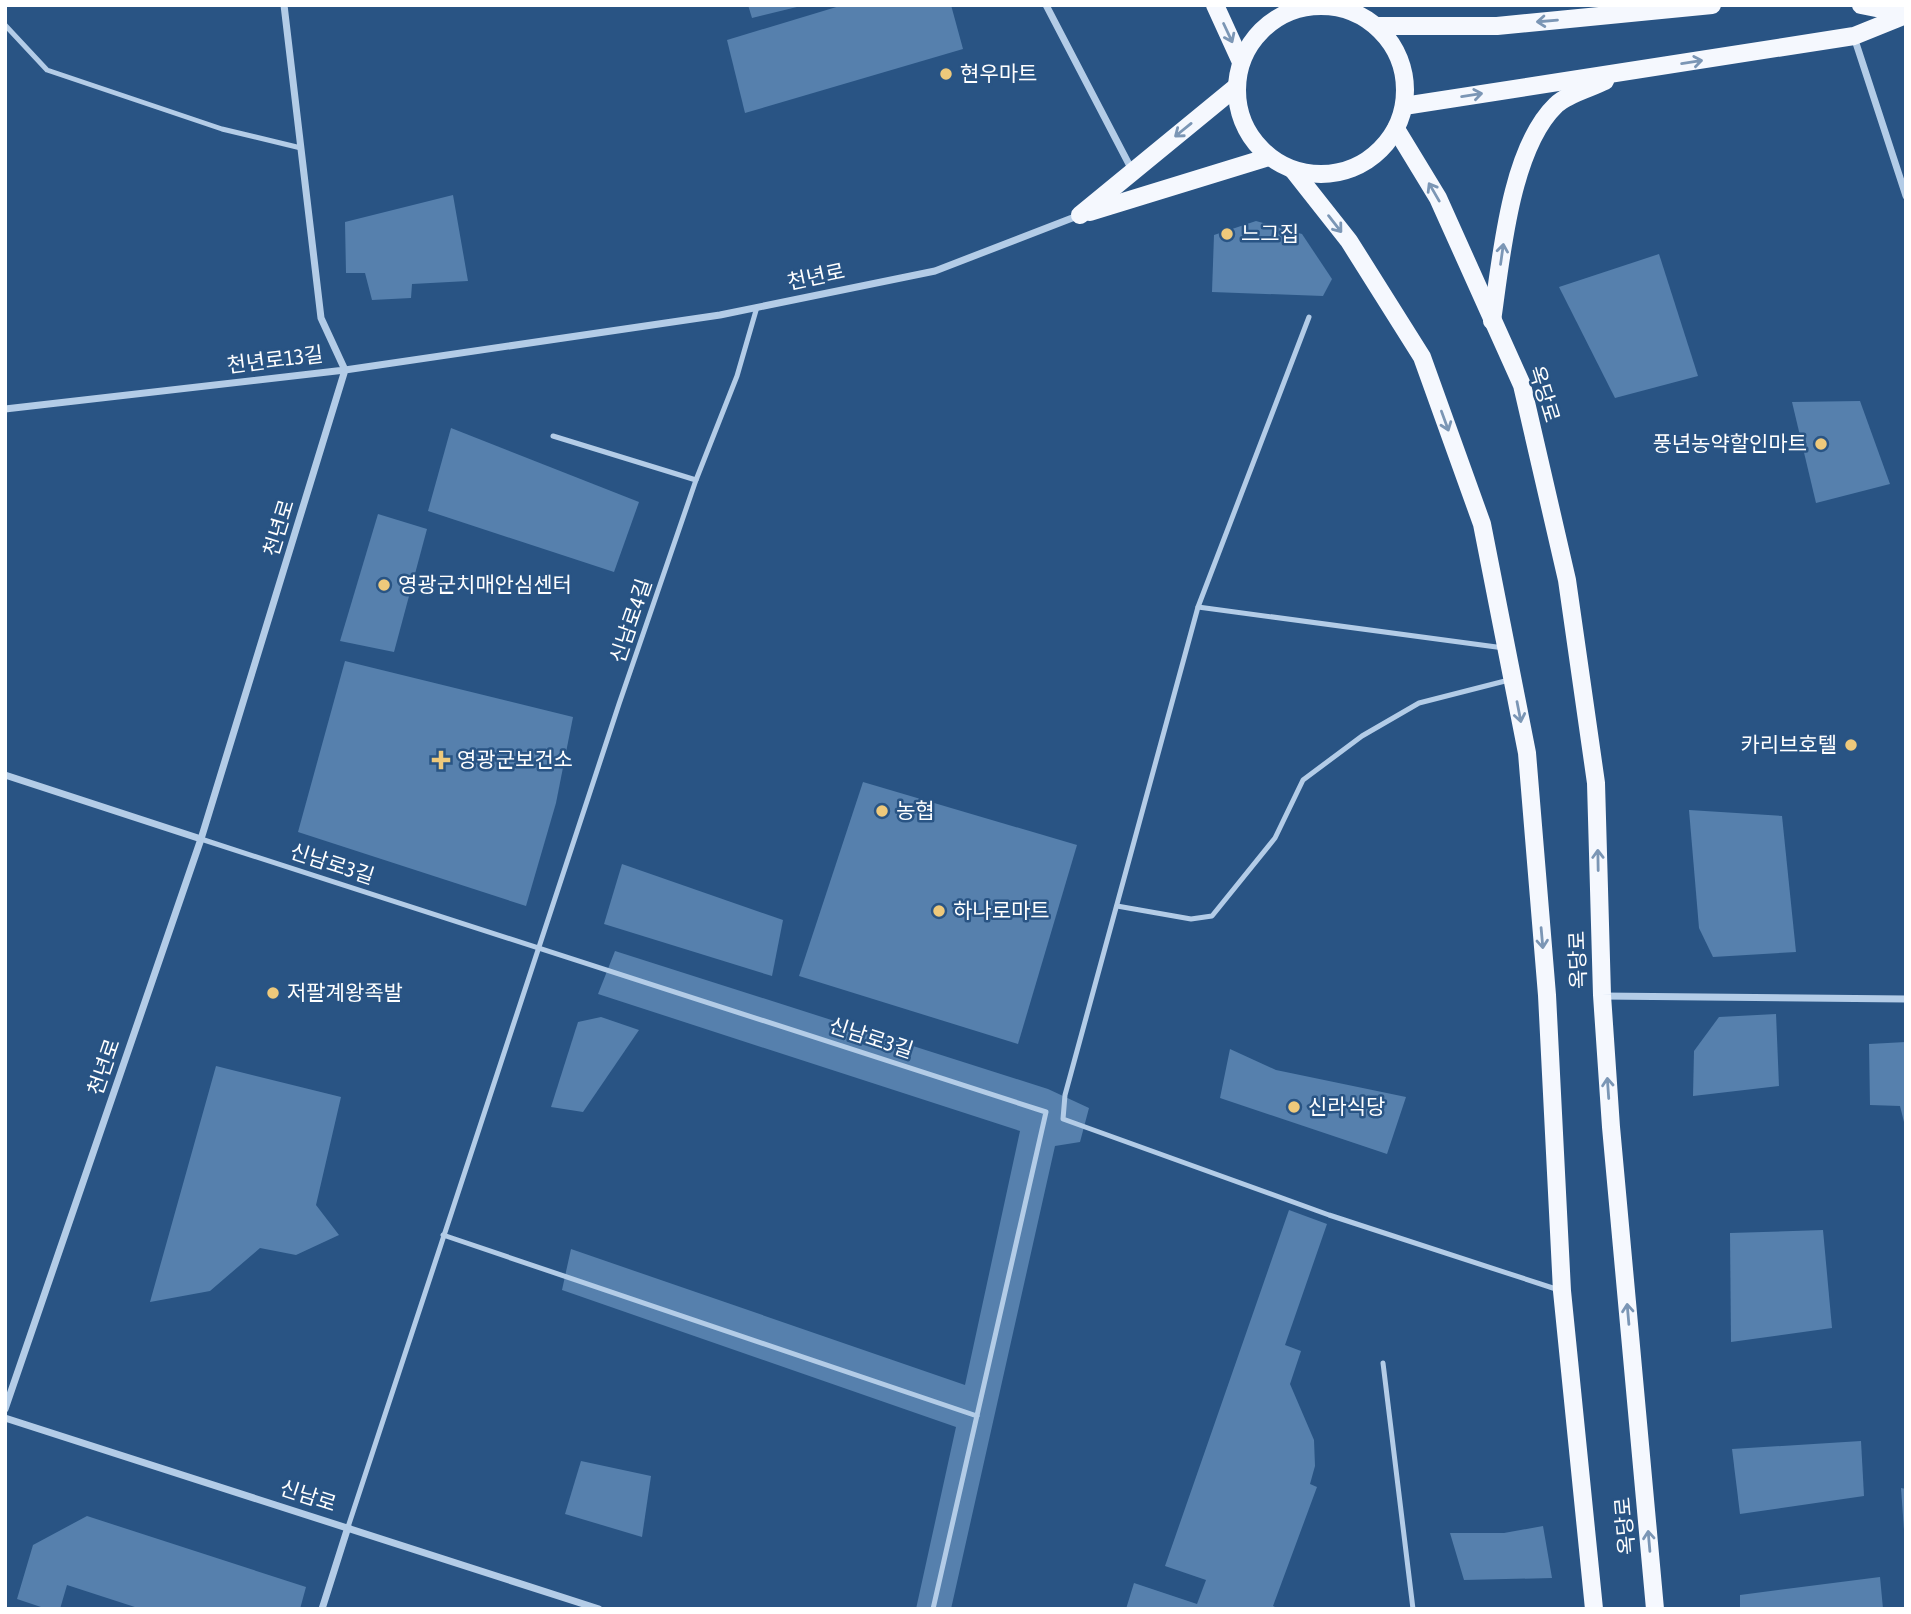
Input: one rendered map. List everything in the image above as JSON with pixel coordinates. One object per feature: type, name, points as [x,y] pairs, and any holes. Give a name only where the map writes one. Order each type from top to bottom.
[{"type":"main road","points":[[1215,5],[1241,62]]},
{"type":"main road","name":"옥당로","points":[[1322,5],[1351,11],[1376,26],[1391,42],[1402,62],[1406,85],[1404,106],[1396,129],[1373,156],[1341,172],[1317,174],[1293,170],[1269,157],[1251,138],[1240,113],[1236,87],[1241,62],[1254,38],[1273,20],[1297,9],[1322,5]]},
{"type":"main road","points":[[1376,26],[1497,26],[1712,5]]},
{"type":"main road","points":[[1861,5],[1906,15]]},
{"type":"main road","points":[[1404,106],[1854,36],[1906,15]]},
{"type":"main road","points":[[1492,321],[1506,222],[1528,147],[1557,104],[1625,72]]},
{"type":"main road","points":[[1080,215],[1236,87]]},
{"type":"main road","name":"옥당로","points":[[1396,129],[1438,198],[1522,385],[1567,580],[1596,783],[1602,996],[1656,1609]]},
{"type":"main road","points":[[1080,215],[1269,157]]},
{"type":"main road","name":"옥당로","points":[[1293,170],[1349,241],[1422,357],[1482,524],[1527,753],[1546,981],[1562,1291],[1594,1609]]},
{"type":"street","name":"천년로13길","points":[[5,409],[345,370],[321,318],[284,5]]},
{"type":"street","points":[[1046,5],[1133,172]]},
{"type":"street","points":[[1854,36],[1906,196]]},
{"type":"street","name":"천년로","points":[[5,1409],[201,839],[345,370],[757,307],[935,271],[1080,215]]},
{"type":"street","points":[[5,775],[201,839]]},
{"type":"street","points":[[1602,996],[1906,999]]},
{"type":"street","name":"신남로","points":[[5,1418],[599,1609]]},
{"type":"street","points":[[322,1609],[348,1527]]},
{"type":"lane","points":[[5,25],[47,70],[222,129],[301,148]]},
{"type":"lane","name":"신남로4길","points":[[348,1527],[696,480],[737,376],[757,307]]},
{"type":"lane","points":[[1309,317],[1198,607],[1065,1095],[1063,1118],[1329,1215],[1562,1291]]},
{"type":"lane","points":[[553,436],[696,480]]},
{"type":"lane","points":[[1198,607],[1507,648]]},
{"type":"lane","points":[[1117,906],[1191,919],[1212,916],[1275,838],[1303,780],[1362,736],[1419,703],[1513,679]]},
{"type":"lane","name":"신남로3길","points":[[201,839],[540,946],[1063,1118]]},
{"type":"lane","points":[[933,1609],[1046,1112]]},
{"type":"lane","points":[[443,1235],[976,1416]]},
{"type":"lane","points":[[1382,1363],[1413,1609]]},
{"type":"building","points":[[748,5],[801,5],[801,6],[752,18]]},
{"type":"building","points":[[843,5],[951,5],[963,49],[745,113],[727,40]]},
{"type":"building","points":[[453,195],[468,281],[412,284],[411,298],[372,300],[365,273],[346,273],[345,222]]},
{"type":"building","points":[[1256,221],[1302,234],[1332,279],[1323,296],[1212,292],[1214,235]]},
{"type":"building","points":[[1659,254],[1698,376],[1615,398],[1559,287]]},
{"type":"building","points":[[1860,401],[1890,484],[1816,503],[1792,402]]},
{"type":"building","points":[[451,428],[639,502],[614,572],[428,511]]},
{"type":"building","name":"영광군치매안심센터","points":[[378,514],[427,529],[394,652],[340,641]]},
{"type":"building","name":"영광군보건소","points":[[345,661],[573,717],[556,803],[526,906],[298,832]]},
{"type":"building","name":"하나로마트","points":[[863,782],[1077,845],[1018,1044],[799,976]]},
{"type":"building","points":[[1689,810],[1782,816],[1796,952],[1713,957],[1699,928]]},
{"type":"building","points":[[622,864],[783,920],[772,976],[604,924]]},
{"type":"building","points":[[615,951],[1048,1089],[1089,1108],[1080,1142],[1055,1146],[951,1609],[916,1609],[956,1427],[562,1290],[571,1249],[965,1385],[1020,1131],[598,994]]},
{"type":"building","points":[[1776,1014],[1779,1086],[1693,1096],[1694,1051],[1719,1017]]},
{"type":"building","points":[[601,1017],[639,1030],[583,1112],[551,1107],[578,1022]]},
{"type":"building","points":[[1906,1042],[1905,1126],[1900,1106],[1870,1105],[1869,1044]]},
{"type":"building","points":[[1230,1049],[1276,1070],[1406,1097],[1387,1154],[1220,1098]]},
{"type":"building","points":[[216,1066],[341,1097],[316,1205],[339,1235],[296,1255],[260,1248],[210,1291],[150,1302]]},
{"type":"building","points":[[1289,1210],[1327,1224],[1285,1345],[1301,1351],[1290,1384],[1314,1440],[1315,1466],[1310,1484],[1317,1487],[1273,1606],[1279,1609],[1126,1609],[1134,1583],[1197,1604],[1206,1580],[1165,1566]]},
{"type":"building","points":[[1823,1230],[1832,1328],[1731,1342],[1730,1233]]},
{"type":"building","points":[[1861,1441],[1864,1496],[1740,1514],[1732,1449]]},
{"type":"building","points":[[581,1461],[651,1476],[642,1537],[565,1514]]},
{"type":"building","points":[[1901,1488],[1906,1489],[1906,1530],[1904,1530]]},
{"type":"building","points":[[87,1516],[306,1587],[300,1609],[141,1609],[67,1585],[60,1609],[47,1609],[17,1599],[33,1545]]},
{"type":"building","points":[[1543,1526],[1552,1578],[1464,1580],[1450,1533],[1504,1533]]},
{"type":"building","points":[[1880,1577],[1883,1609],[1740,1609],[1740,1595]]},
{"type":"place","name":"현우마트","points":[[946,74]]},
{"type":"place","name":"느그집","points":[[1227,234]]},
{"type":"place","name":"풍년농약할인마트","points":[[1821,444]]},
{"type":"place","name":"영광군치매안심센터","points":[[384,585]]},
{"type":"place","name":"카리브호텔","points":[[1851,745]]},
{"type":"place","name":"영광군보건소","points":[[441,760]]},
{"type":"place","name":"농협","points":[[882,811]]},
{"type":"place","name":"하나로마트","points":[[939,911]]},
{"type":"place","name":"저팔계왕족발","points":[[273,993]]},
{"type":"place","name":"신라식당","points":[[1294,1107]]}]
